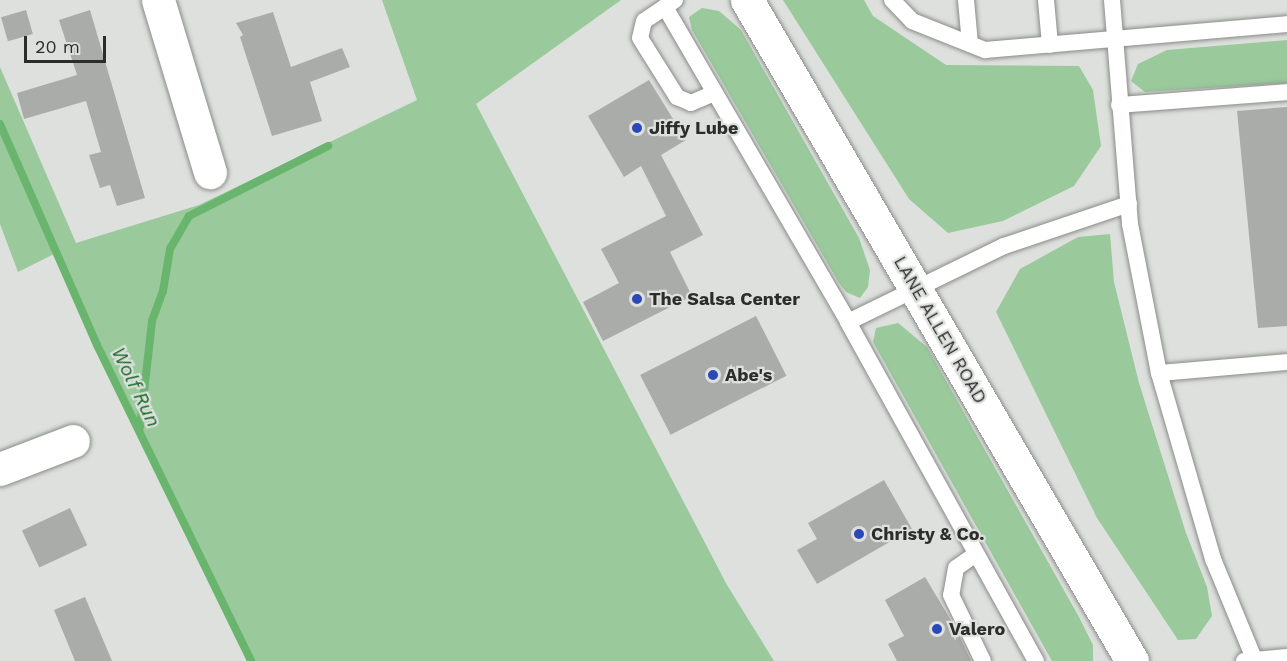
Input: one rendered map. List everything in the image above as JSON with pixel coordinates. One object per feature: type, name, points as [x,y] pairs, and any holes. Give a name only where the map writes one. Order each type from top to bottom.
[{"type":"main road","points":[[158,0],[210,172]]},
{"type":"main road","name":"LANE ALLEN ROAD","points":[[747,0],[1132,661]]},
{"type":"main road","points":[[0,470],[73,441]]},
{"type":"lane","points":[[892,0],[912,21],[985,50],[1287,24]]},
{"type":"lane","points":[[966,0],[970,44]]},
{"type":"lane","points":[[1046,0],[1050,45]]},
{"type":"lane","points":[[1112,0],[1113,39],[1129,204],[1159,373],[1213,559],[1251,661],[1287,657]]},
{"type":"lane","points":[[714,93],[691,103],[676,97],[640,38],[644,21],[670,3],[714,93],[848,322],[1036,661]]},
{"type":"lane","points":[[1119,105],[1287,92]]},
{"type":"lane","points":[[848,322],[915,286],[1004,246],[1129,204]]},
{"type":"lane","points":[[1159,373],[1287,362]]},
{"type":"lane","points":[[976,554],[957,568],[951,595],[983,661]]},
{"type":"green space","points":[[382,0],[621,0],[476,104],[727,585],[774,661],[250,661],[56,253],[18,272],[0,224],[0,67],[76,243],[199,205],[417,100]]},
{"type":"green space","points":[[783,0],[864,0],[873,16],[946,65],[1079,66],[1093,90],[1101,146],[1074,186],[1003,221],[948,233],[909,199]]},
{"type":"green space","points":[[702,8],[719,11],[741,30],[859,238],[870,270],[868,287],[860,298],[846,292],[839,283],[692,30],[689,17]]},
{"type":"green space","points":[[1287,40],[1287,83],[1145,92],[1131,81],[1138,64],[1167,50]]},
{"type":"green space","points":[[1110,234],[1114,282],[1139,383],[1186,533],[1207,587],[1212,616],[1196,639],[1178,640],[1097,518],[996,312],[1020,269],[1078,237]]},
{"type":"green space","points":[[898,323],[927,347],[1079,617],[1093,645],[1093,661],[1052,661],[873,342],[876,328]]},
{"type":"building","points":[[26,10],[33,34],[8,41],[1,17]]},
{"type":"building","points":[[90,10],[145,198],[117,206],[110,185],[100,188],[89,155],[101,152],[86,101],[24,119],[17,93],[77,75],[59,20]]},
{"type":"building","points":[[273,12],[291,67],[342,48],[350,67],[310,82],[322,121],[272,136],[240,37],[243,35],[236,23]]},
{"type":"building","points":[[649,80],[686,140],[661,155],[703,235],[670,252],[692,296],[603,341],[583,302],[619,283],[601,249],[666,216],[641,166],[624,177],[588,116]]},
{"type":"building","points":[[1287,107],[1287,326],[1258,328],[1237,111]]},
{"type":"building","name":"Abe's","points":[[756,316],[786,376],[671,435],[640,375]]},
{"type":"building","name":"Christy & Co.","points":[[884,480],[912,529],[817,584],[797,550],[817,539],[808,523]]},
{"type":"building","points":[[70,508],[87,545],[39,568],[22,530]]},
{"type":"building","points":[[925,577],[955,627],[971,661],[897,661],[888,644],[904,636],[885,600]]},
{"type":"building","points":[[85,597],[112,661],[75,661],[54,610]]},
{"type":"waterway","name":"Wolf Run","points":[[0,124],[97,345],[251,661]]},
{"type":"waterway","points":[[140,427],[152,321],[163,291],[170,249],[189,216],[328,146]]},
{"type":"place","name":"Jiffy Lube","points":[[637,128]]},
{"type":"place","name":"The Salsa Center","points":[[637,299]]},
{"type":"place","name":"Abe's","points":[[713,375]]},
{"type":"place","name":"Christy & Co.","points":[[859,534]]},
{"type":"place","name":"Valero","points":[[937,629]]}]
